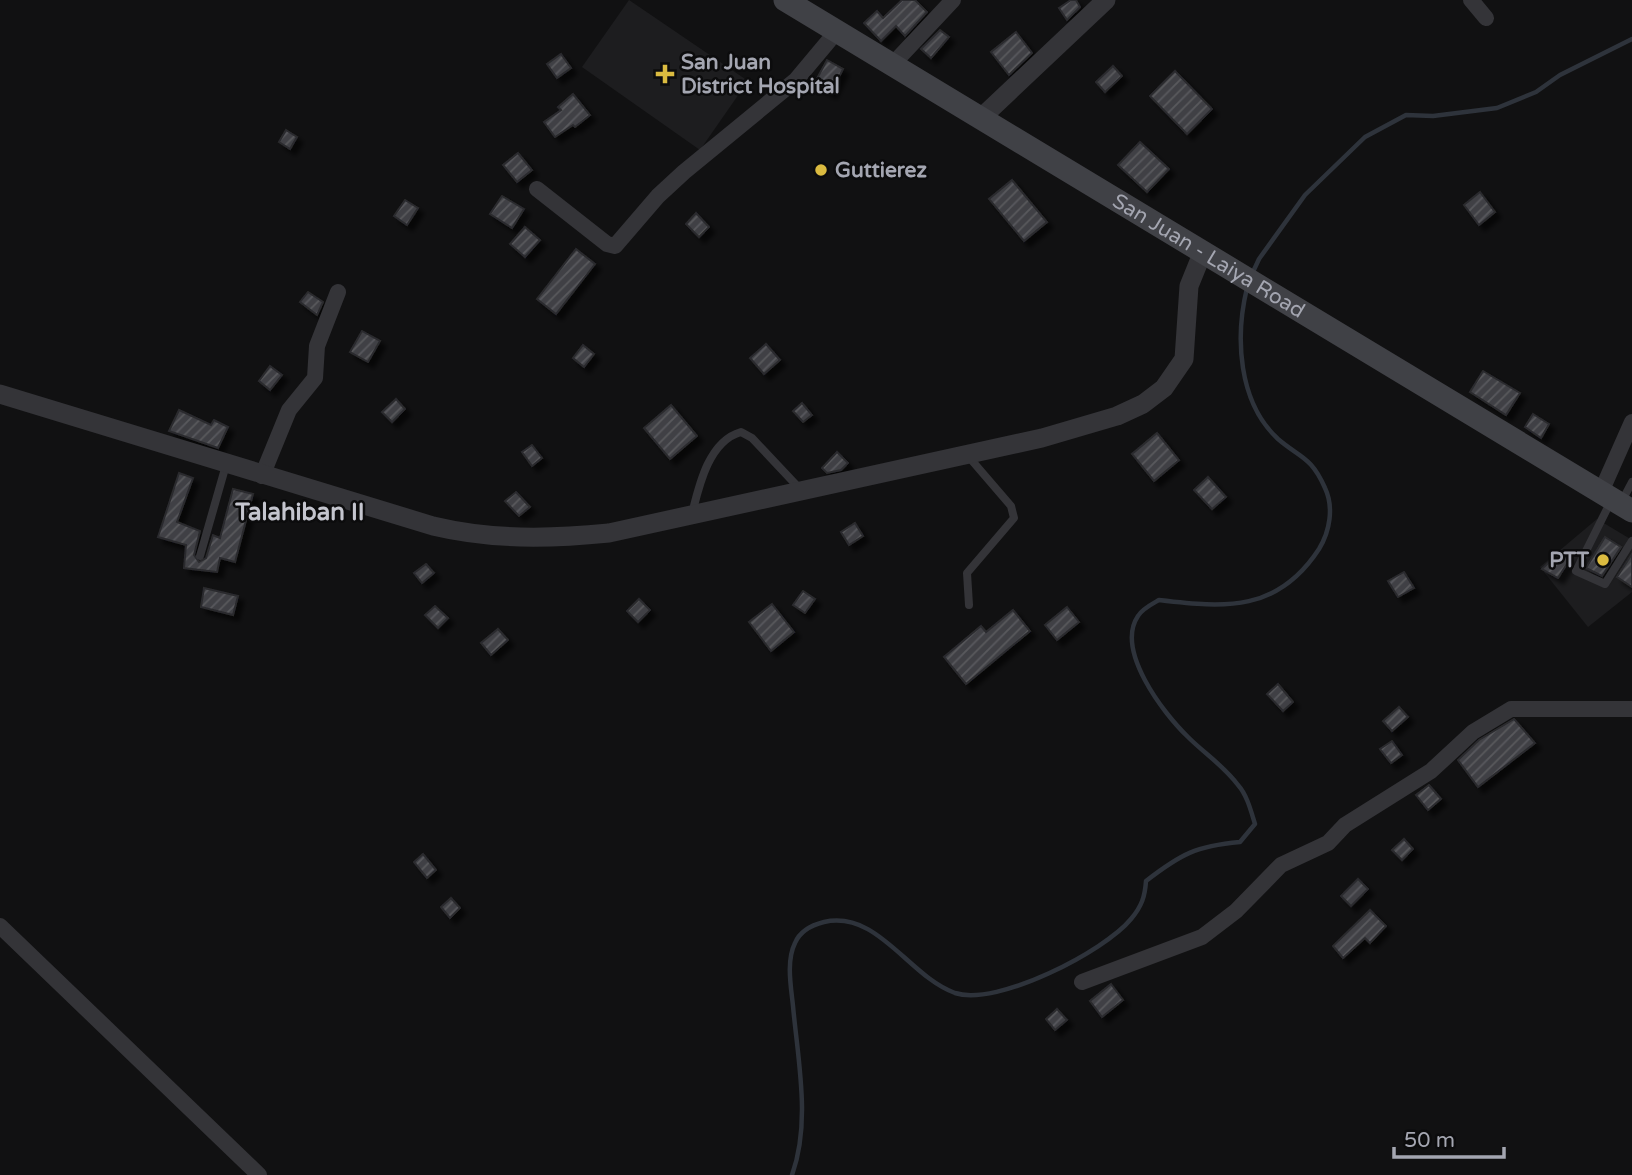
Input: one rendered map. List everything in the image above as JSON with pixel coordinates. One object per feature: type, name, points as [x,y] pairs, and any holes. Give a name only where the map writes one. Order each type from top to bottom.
[{"type":"main road","name":"San Juan - Laiya Road","points":[[785,0],[1202,254],[1616,501]]},
{"type":"street","points":[[892,65],[953,0]]},
{"type":"street","points":[[980,119],[1106,0]]},
{"type":"street","points":[[1471,0],[1486,18]]},
{"type":"street","points":[[537,189],[607,244],[615,246],[657,196],[796,80],[837,31]]},
{"type":"street","points":[[0,394],[262,476],[464,533],[551,539],[608,533],[691,517],[1042,438],[1117,415],[1143,404],[1164,388],[1184,359],[1189,286],[1202,254]]},
{"type":"street","points":[[262,476],[289,410],[315,378],[317,346],[338,292]]},
{"type":"street","points":[[1616,501],[1632,422]]},
{"type":"street","points":[[1082,982],[1202,937],[1236,911],[1257,886],[1281,865],[1328,843],[1345,825],[1431,771],[1473,732],[1511,709],[1632,709]]},
{"type":"street","points":[[0,926],[259,1175]]},
{"type":"lane","points":[[691,517],[705,471],[720,444],[741,432],[752,438],[802,491]]},
{"type":"lane","points":[[968,455],[1011,506],[1014,518],[967,573],[969,605]]},
{"type":"lane","points":[[200,556],[226,465]]},
{"type":"lane","points":[[1632,482],[1616,501],[1576,571],[1605,584],[1632,541]]},
{"type":"shaded area","name":"San Juan District Hospital","points":[[629,0],[748,81],[700,150],[582,67]]},
{"type":"shaded area","points":[[1597,519],[1632,540],[1632,592],[1588,627],[1540,567]]},
{"type":"building","points":[[902,0],[915,0],[927,12],[905,36],[896,26],[881,41],[864,23],[877,11],[883,18]]},
{"type":"building","points":[[1071,0],[1076,0],[1080,7],[1067,20],[1059,8]]},
{"type":"building","points":[[940,30],[949,37],[931,58],[921,49]]},
{"type":"building","points":[[1016,32],[1032,53],[1009,75],[991,52]]},
{"type":"building","points":[[561,54],[571,68],[557,78],[547,64]]},
{"type":"building","points":[[827,60],[843,69],[831,93],[814,84]]},
{"type":"building","points":[[1113,66],[1122,76],[1105,92],[1096,82]]},
{"type":"building","points":[[1175,71],[1212,109],[1187,134],[1150,96]]},
{"type":"building","points":[[573,94],[590,115],[575,127],[573,125],[555,137],[544,122],[561,110],[558,107]]},
{"type":"building","points":[[286,130],[297,137],[290,149],[279,142]]},
{"type":"building","points":[[1140,142],[1169,169],[1147,192],[1118,165]]},
{"type":"building","points":[[518,153],[532,170],[517,182],[503,165]]},
{"type":"building","points":[[1012,180],[1047,222],[1024,241],[989,199]]},
{"type":"building","points":[[1480,192],[1495,212],[1479,225],[1464,205]]},
{"type":"building","points":[[502,196],[524,209],[512,228],[490,214]]},
{"type":"building","points":[[405,200],[418,208],[407,225],[394,216]]},
{"type":"building","points":[[696,213],[709,227],[699,237],[686,224]]},
{"type":"building","points":[[525,227],[540,240],[525,257],[510,244]]},
{"type":"building","points":[[576,249],[595,264],[556,314],[537,299]]},
{"type":"building","points":[[308,292],[323,302],[317,315],[300,302]]},
{"type":"building","points":[[362,331],[380,341],[368,362],[350,352]]},
{"type":"building","points":[[766,344],[780,360],[764,374],[750,358]]},
{"type":"building","points":[[583,345],[594,354],[584,367],[573,358]]},
{"type":"building","points":[[270,366],[282,375],[270,390],[259,381]]},
{"type":"building","points":[[1483,371],[1520,393],[1506,415],[1470,392]]},
{"type":"building","points":[[396,399],[405,409],[392,422],[382,412]]},
{"type":"building","points":[[802,403],[812,415],[803,422],[793,411]]},
{"type":"building","points":[[671,405],[697,436],[670,459],[644,428]]},
{"type":"building","points":[[179,410],[211,425],[214,420],[228,427],[218,448],[169,431]]},
{"type":"building","points":[[1533,414],[1549,424],[1541,438],[1525,427]]},
{"type":"building","points":[[1157,433],[1179,460],[1154,481],[1132,454]]},
{"type":"building","points":[[532,445],[542,458],[532,466],[522,452]]},
{"type":"building","points":[[837,452],[848,463],[841,470],[827,473],[822,468]]},
{"type":"building","points":[[179,473],[193,478],[177,522],[200,531],[194,555],[199,562],[206,558],[213,535],[220,538],[233,489],[253,494],[235,562],[220,558],[217,572],[184,568],[186,545],[158,537]]},
{"type":"building","points":[[1208,477],[1226,497],[1212,509],[1194,490]]},
{"type":"building","points":[[516,492],[530,507],[519,516],[505,501]]},
{"type":"building","points":[[855,523],[863,536],[849,545],[841,532]]},
{"type":"building","name":"PTT","points":[[1605,537],[1621,547],[1602,576],[1586,568]]},
{"type":"building","points":[[1559,553],[1570,559],[1558,578],[1542,569]]},
{"type":"building","points":[[1632,554],[1632,587],[1617,577]]},
{"type":"building","points":[[426,564],[434,573],[422,583],[414,573]]},
{"type":"building","points":[[1404,572],[1414,588],[1398,597],[1388,581]]},
{"type":"building","points":[[204,588],[238,596],[233,615],[201,607]]},
{"type":"building","points":[[803,591],[815,599],[805,613],[793,605]]},
{"type":"building","points":[[639,599],[650,610],[638,622],[627,611]]},
{"type":"building","points":[[772,604],[794,632],[771,651],[749,622]]},
{"type":"building","points":[[435,606],[448,618],[438,628],[425,615]]},
{"type":"building","points":[[1067,607],[1079,622],[1057,640],[1045,625]]},
{"type":"building","points":[[1013,610],[1030,631],[966,684],[944,657],[981,626],[986,632]]},
{"type":"building","points":[[498,629],[508,640],[491,655],[481,643]]},
{"type":"building","points":[[1278,684],[1293,702],[1283,711],[1267,694]]},
{"type":"building","points":[[1399,707],[1408,717],[1392,731],[1383,721]]},
{"type":"building","points":[[1514,719],[1535,743],[1478,787],[1458,760],[1479,740]]},
{"type":"building","points":[[1392,741],[1402,755],[1391,763],[1380,749]]},
{"type":"building","points":[[1429,785],[1441,799],[1428,810],[1416,795]]},
{"type":"building","points":[[1404,839],[1413,849],[1402,860],[1392,850]]},
{"type":"building","points":[[423,854],[436,870],[427,878],[414,862]]},
{"type":"building","points":[[1358,879],[1368,889],[1351,906],[1341,896]]},
{"type":"building","points":[[451,898],[460,908],[450,918],[441,907]]},
{"type":"building","points":[[1370,910],[1386,926],[1370,943],[1365,938],[1343,958],[1333,946]]},
{"type":"building","points":[[1111,984],[1123,1000],[1102,1017],[1090,1001]]},
{"type":"building","points":[[1057,1009],[1067,1020],[1055,1030],[1046,1019]]},
{"type":"waterway","points":[[1252,274],[1259,259],[1305,195],[1365,137],[1406,115],[1433,116],[1497,108],[1536,92],[1560,75],[1632,39]]},
{"type":"waterway","points":[[792,1175],[801,1134],[802,1091],[790,966],[792,950],[803,932],[824,922],[843,921],[861,926],[877,935],[938,985],[955,993],[974,995],[997,992],[1049,973],[1098,946],[1118,932],[1135,914],[1142,901],[1146,881],[1190,853],[1212,846],[1240,842],[1255,824],[1246,798],[1238,785],[1194,743],[1155,697],[1137,663],[1133,646],[1133,630],[1138,616],[1153,603],[1159,600],[1228,604],[1268,595],[1286,585],[1303,570],[1326,535],[1330,519],[1329,503],[1320,477],[1310,463],[1278,439],[1265,424],[1247,388],[1241,348],[1247,288]]},
{"type":"place","name":"San Juan District Hospital","points":[[665,74]]},
{"type":"place","name":"Guttierez","points":[[821,170]]},
{"type":"place","name":"PTT","points":[[1603,560]]},
{"type":"district","name":"Talahiban II","points":[[300,512]]}]
